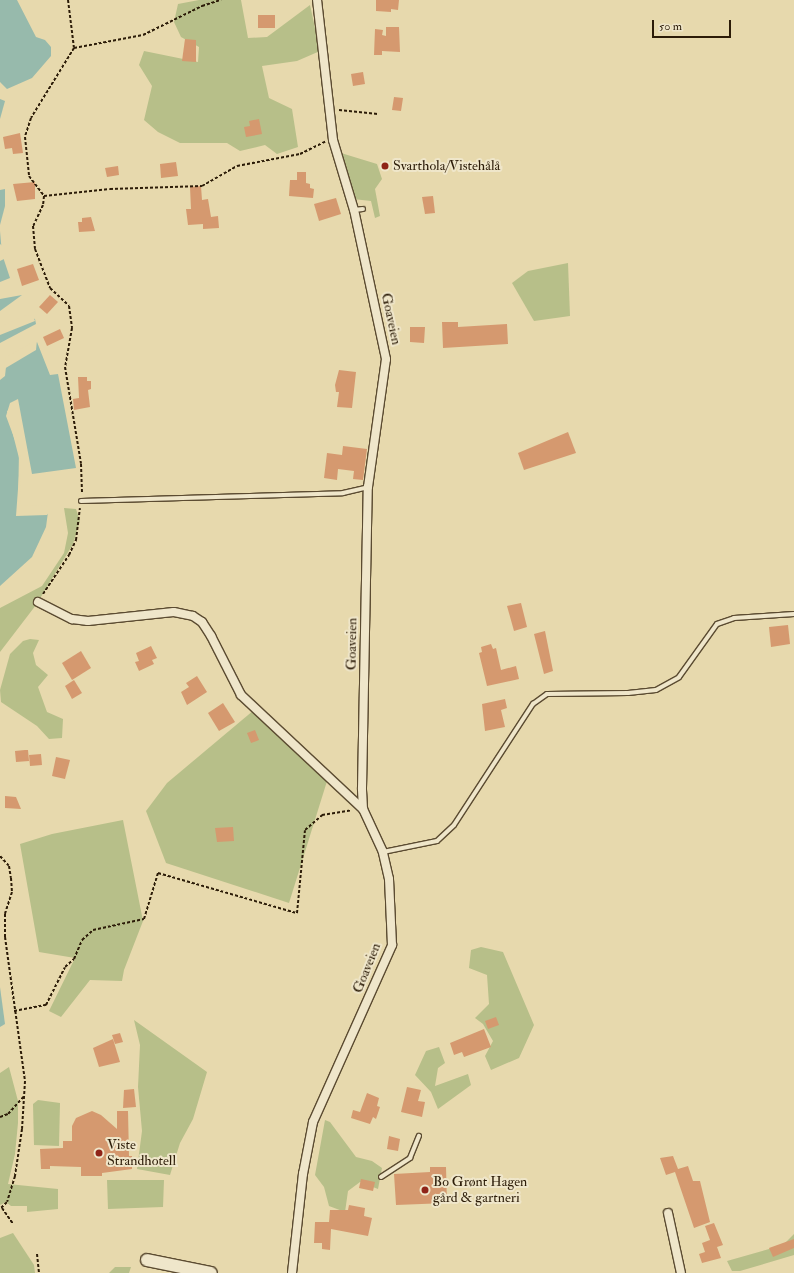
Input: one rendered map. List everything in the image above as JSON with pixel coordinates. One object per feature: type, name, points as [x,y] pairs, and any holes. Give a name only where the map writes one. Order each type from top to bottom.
[{"type":"main road","points":[[147,1260],[170,1269],[211,1273]]},
{"type":"street","name":"Goaveien","points":[[292,1273],[304,1174],[313,1122],[392,945],[389,879],[383,852],[363,809],[368,487],[386,359],[354,210],[333,140],[317,0]]},
{"type":"street","points":[[38,602],[72,619],[88,622],[174,612],[193,616],[202,622],[211,636],[241,695],[363,809]]},
{"type":"street","points":[[668,1213],[680,1273]]},
{"type":"lane","points":[[354,210],[363,209]]},
{"type":"lane","points":[[81,501],[343,493],[368,487]]},
{"type":"lane","points":[[383,852],[437,841],[454,825],[533,704],[547,694],[628,693],[656,690],[679,677],[717,624],[734,618],[794,614]]},
{"type":"lane","points":[[382,1177],[410,1158],[419,1136]]},
{"type":"path","points":[[38,602],[69,555],[76,540],[84,483],[65,367],[72,328],[69,306],[50,288],[35,249],[33,226],[43,205],[44,196],[29,176],[25,137],[31,118],[74,48],[68,0]]},
{"type":"path","points":[[74,48],[143,35],[202,6],[221,0]]},
{"type":"path","points":[[330,109],[378,114]]},
{"type":"path","points":[[44,196],[110,189],[202,186],[237,166],[300,154],[317,144],[333,140]]},
{"type":"path","points":[[14,1011],[46,1005],[65,967],[74,959],[82,940],[93,930],[144,919],[158,873],[297,913],[304,830],[322,815],[363,809]]},
{"type":"path","points":[[0,856],[9,866],[11,878],[12,892],[5,914],[5,937],[25,1096],[15,1176],[1,1209],[13,1224]]},
{"type":"path","points":[[0,1117],[8,1114],[25,1096]]},
{"type":"path","points":[[37,1254],[39,1273]]},
{"type":"green space","points":[[199,0],[241,0],[248,38],[267,37],[310,5],[320,51],[297,61],[262,66],[269,98],[292,109],[298,147],[277,154],[265,145],[240,151],[227,143],[180,143],[158,132],[144,120],[152,86],[139,65],[144,51],[198,62],[199,47],[181,37],[174,22],[178,4]]},
{"type":"green space","points":[[341,153],[377,164],[382,179],[375,189],[380,216],[375,218],[371,201],[353,199]]},
{"type":"green space","points":[[568,263],[570,316],[534,321],[512,283],[528,271]]},
{"type":"green space","points":[[64,508],[76,509],[80,521],[73,544],[36,605],[0,652],[0,608],[42,586],[64,553],[68,533]]},
{"type":"green space","points":[[30,639],[39,640],[33,653],[36,665],[48,675],[38,687],[47,712],[63,719],[62,738],[49,739],[37,726],[1,702],[0,690],[10,654],[23,641]]},
{"type":"green space","points":[[254,710],[328,778],[289,903],[166,863],[146,811],[167,783]]},
{"type":"green space","points":[[123,820],[143,921],[124,970],[122,981],[90,980],[61,1017],[49,1011],[75,958],[39,952],[20,844],[52,834]]},
{"type":"green space","points":[[481,947],[503,952],[534,1025],[519,1058],[491,1070],[485,1056],[493,1041],[483,1024],[475,1018],[489,1004],[487,975],[469,968],[471,950]]},
{"type":"green space","points":[[134,1020],[207,1072],[193,1119],[180,1143],[170,1175],[137,1169],[142,1131],[138,1087],[140,1045]]},
{"type":"green space","points":[[439,1047],[445,1063],[438,1068],[435,1086],[468,1074],[471,1085],[438,1109],[431,1092],[415,1075],[426,1051]]},
{"type":"green space","points":[[9,1067],[18,1101],[18,1123],[15,1154],[8,1184],[58,1189],[58,1209],[27,1212],[27,1206],[11,1206],[6,1202],[0,1205],[0,1073]]},
{"type":"green space","points":[[38,1100],[60,1103],[59,1146],[34,1145],[33,1104]]},
{"type":"green space","points":[[325,1120],[330,1122],[356,1157],[372,1161],[382,1168],[378,1189],[360,1182],[348,1191],[345,1212],[329,1206],[324,1187],[315,1175]]},
{"type":"green space","points":[[107,1180],[164,1180],[163,1207],[108,1209]]},
{"type":"green space","points":[[13,1233],[34,1265],[35,1273],[0,1273],[0,1238]]},
{"type":"green space","points":[[794,1234],[794,1255],[740,1271],[732,1271],[727,1261],[783,1245]]},
{"type":"green space","points":[[115,1267],[131,1267],[129,1273],[109,1273]]},
{"type":"shaded area","points":[[0,0],[17,0],[36,37],[45,40],[51,47],[51,56],[32,78],[7,89],[0,82]]},
{"type":"shaded area","points":[[0,99],[5,101],[0,119]]},
{"type":"shaded area","points":[[5,189],[5,206],[0,225],[0,190]]},
{"type":"shaded area","points":[[0,231],[2,254],[10,278],[0,282]]},
{"type":"shaded area","points":[[22,295],[0,311],[0,299]]},
{"type":"shaded area","points":[[27,317],[35,319],[36,324],[0,343],[0,329]]},
{"type":"shaded area","points":[[37,342],[50,375],[58,374],[76,468],[32,474],[18,399],[10,403],[6,416],[19,451],[18,507],[48,512],[46,527],[32,557],[0,586],[0,380],[5,376],[7,358]]},
{"type":"shaded area","points":[[0,987],[5,1024],[0,1027]]},
{"type":"pier","points":[[0,244],[4,247],[6,258],[0,261]]},
{"type":"pier","points":[[26,315],[33,316],[35,321],[0,335],[0,327]]},
{"type":"pier","points":[[37,340],[36,350],[4,369],[6,357]]},
{"type":"pier","points":[[9,418],[21,450],[20,506],[46,505],[50,511],[47,515],[16,516],[20,462]]},
{"type":"building","points":[[376,0],[399,0],[398,10],[391,9],[391,12],[376,11]]},
{"type":"building","points":[[258,15],[275,15],[275,28],[258,28]]},
{"type":"building","points":[[386,27],[399,27],[400,52],[382,51],[382,55],[374,55],[375,29],[383,30],[382,35],[386,36]]},
{"type":"building","points":[[185,39],[196,40],[196,62],[182,61]]},
{"type":"building","points":[[363,72],[365,84],[353,86],[351,74]]},
{"type":"building","points":[[394,97],[403,98],[401,111],[392,110]]},
{"type":"building","points":[[259,119],[262,134],[246,137],[244,127],[250,126],[249,121]]},
{"type":"building","points":[[20,133],[23,153],[13,154],[12,148],[5,149],[3,137]]},
{"type":"building","points":[[176,162],[178,176],[161,178],[160,164]]},
{"type":"building","points":[[118,166],[119,175],[107,177],[105,168]]},
{"type":"building","points":[[297,172],[306,172],[306,183],[310,184],[310,188],[314,189],[313,198],[289,196],[290,180],[297,180]]},
{"type":"building","points":[[35,182],[35,199],[17,201],[13,184]]},
{"type":"building","points":[[201,186],[202,200],[208,199],[211,217],[218,216],[219,228],[203,229],[203,224],[188,225],[186,209],[191,209],[190,187]]},
{"type":"building","points":[[433,196],[435,213],[425,214],[422,197]]},
{"type":"building","points":[[336,198],[341,214],[319,221],[314,204]]},
{"type":"building","points":[[91,217],[95,231],[79,232],[78,222],[82,222],[82,218]]},
{"type":"building","points":[[33,264],[39,280],[22,286],[17,269]]},
{"type":"building","points":[[50,295],[58,302],[47,314],[39,307]]},
{"type":"building","points":[[442,322],[458,322],[458,327],[507,324],[508,344],[443,348]]},
{"type":"building","points":[[410,327],[425,327],[424,343],[410,342]]},
{"type":"building","points":[[60,329],[64,338],[47,346],[43,337]]},
{"type":"building","points":[[339,370],[356,372],[352,408],[337,407],[339,392],[336,392],[335,385]]},
{"type":"building","points":[[78,377],[87,377],[87,381],[91,381],[91,389],[88,390],[90,407],[74,410],[73,399],[79,398]]},
{"type":"building","points":[[568,432],[576,453],[524,470],[518,453]]},
{"type":"building","points":[[343,446],[367,449],[363,480],[353,479],[354,471],[338,469],[337,480],[324,478],[327,453],[342,455]]},
{"type":"building","points":[[521,603],[527,627],[514,631],[507,606]]},
{"type":"building","points":[[788,625],[790,644],[771,647],[769,627]]},
{"type":"building","points":[[545,631],[553,671],[544,674],[534,634]]},
{"type":"building","points":[[491,644],[493,649],[496,648],[501,670],[516,666],[519,679],[487,686],[479,653],[482,652],[481,647]]},
{"type":"building","points":[[151,646],[157,658],[152,660],[154,664],[139,671],[135,662],[139,661],[136,653]]},
{"type":"building","points":[[81,651],[91,668],[72,680],[62,663]]},
{"type":"building","points":[[197,676],[207,692],[187,705],[181,692],[189,687],[186,683]]},
{"type":"building","points":[[74,680],[82,693],[72,699],[65,686]]},
{"type":"building","points":[[505,699],[507,708],[501,710],[505,727],[485,731],[482,704]]},
{"type":"building","points":[[223,703],[235,722],[219,731],[208,713]]},
{"type":"building","points":[[255,730],[259,740],[251,743],[247,733]]},
{"type":"building","points":[[28,750],[29,761],[16,762],[15,751]]},
{"type":"building","points":[[41,754],[42,765],[30,766],[29,755]]},
{"type":"building","points":[[56,757],[70,760],[65,779],[52,776]]},
{"type":"building","points":[[5,796],[16,797],[21,809],[5,808]]},
{"type":"building","points":[[233,827],[234,841],[217,842],[215,828]]},
{"type":"building","points":[[496,1017],[499,1025],[488,1029],[485,1021]]},
{"type":"building","points":[[484,1029],[491,1047],[464,1057],[462,1052],[454,1055],[450,1043]]},
{"type":"building","points":[[120,1033],[123,1042],[115,1044],[112,1035]]},
{"type":"building","points":[[113,1039],[120,1062],[99,1067],[93,1048]]},
{"type":"building","points":[[407,1087],[421,1090],[418,1101],[425,1102],[422,1117],[401,1112]]},
{"type":"building","points":[[134,1089],[136,1107],[123,1108],[124,1090]]},
{"type":"building","points":[[367,1093],[379,1098],[377,1106],[380,1107],[376,1119],[373,1117],[370,1124],[351,1118],[353,1110],[360,1112]]},
{"type":"building","points":[[92,1111],[101,1115],[117,1129],[117,1111],[128,1111],[129,1156],[132,1156],[132,1169],[102,1173],[102,1176],[81,1176],[81,1167],[50,1166],[50,1169],[41,1169],[40,1149],[63,1148],[63,1141],[72,1141],[72,1126],[76,1118]]},
{"type":"building","points":[[389,1136],[400,1139],[398,1151],[387,1149]]},
{"type":"building","points":[[673,1156],[678,1169],[688,1166],[693,1181],[700,1181],[710,1222],[694,1228],[675,1172],[666,1175],[660,1158]]},
{"type":"building","points":[[430,1167],[446,1167],[447,1203],[396,1205],[394,1174],[430,1172]]},
{"type":"building","points":[[361,1179],[375,1182],[373,1191],[359,1188]]},
{"type":"building","points":[[349,1205],[365,1208],[364,1216],[372,1218],[368,1236],[331,1229],[330,1250],[322,1249],[322,1243],[314,1243],[315,1222],[329,1222],[330,1210],[348,1210]]},
{"type":"building","points":[[714,1223],[723,1245],[717,1247],[721,1258],[702,1263],[699,1254],[705,1252],[702,1243],[710,1240],[705,1226]]},
{"type":"building","points":[[794,1239],[794,1248],[773,1257],[769,1248]]},
{"type":"place","name":"Svarthola/Vistehålå","points":[[385,166]]},
{"type":"place","name":"Viste Strandhotell","points":[[99,1153]]},
{"type":"place","name":"Bo Grønt Hagen gård & gartneri","points":[[425,1190]]}]
